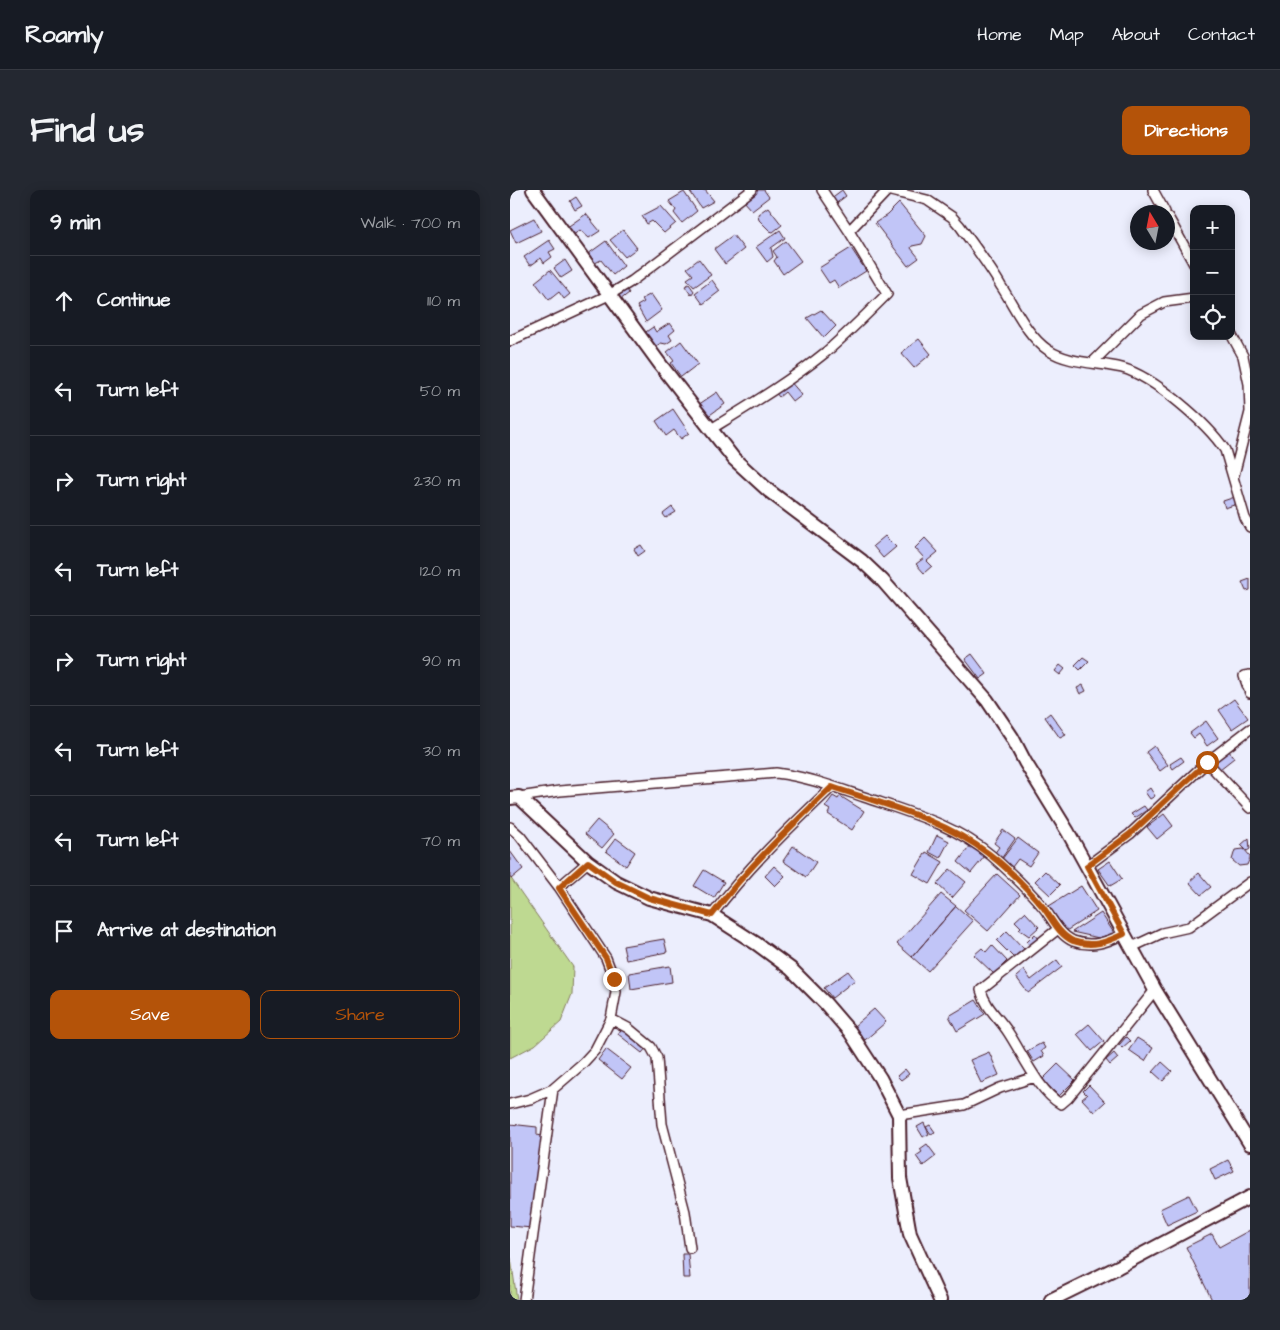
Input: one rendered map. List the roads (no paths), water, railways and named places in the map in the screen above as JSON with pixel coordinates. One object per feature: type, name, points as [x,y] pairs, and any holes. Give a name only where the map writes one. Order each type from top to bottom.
[{"type":"street","points":[[533,190],[660,364],[734,459],[769,491],[862,561],[882,580],[987,700],[1012,737],[1024,762],[1087,866],[1155,990],[1250,1144]]},
{"type":"street","points":[[510,341],[609,295],[632,281],[752,190]]},
{"type":"street","points":[[711,429],[773,390],[824,353],[844,337],[886,294],[849,231],[822,190]]},
{"type":"street","points":[[1153,190],[1161,205]]},
{"type":"street","points":[[849,231],[887,191],[908,194],[927,200],[952,217],[1040,344],[1058,356],[1122,368],[1143,377],[1184,407],[1220,442],[1226,450],[1250,527]]},
{"type":"street","points":[[1175,230],[1190,257]]},
{"type":"street","points":[[1092,363],[1141,314],[1164,302],[1190,299]]},
{"type":"street","points":[[1234,475],[1250,411],[1246,354],[1235,339]]},
{"type":"street","points":[[1250,675],[1244,676],[1250,693]]},
{"type":"street","points":[[1087,866],[1130,834],[1207,762],[1250,729]]},
{"type":"street","points":[[1207,762],[1250,808]]},
{"type":"street","points":[[515,798],[560,791],[776,773],[799,776],[917,815],[968,839],[990,855],[1021,883],[1058,929],[1072,940],[1090,945],[1107,942],[1124,934]]},
{"type":"street","points":[[712,915],[726,896],[790,826],[832,787]]},
{"type":"street","points":[[515,798],[588,862],[616,882],[649,898],[712,915],[757,944],[791,969],[825,1003],[850,1032],[880,1078],[899,1115],[900,1178],[910,1234],[940,1300]]},
{"type":"street","points":[[510,827],[520,836],[559,888],[606,958],[611,968],[616,992],[611,1019],[594,1050],[582,1063],[553,1089],[530,1099],[510,1104]]},
{"type":"street","points":[[559,888],[588,862]]},
{"type":"street","points":[[1132,947],[1162,933],[1189,927],[1250,882]]},
{"type":"street","points":[[1058,929],[981,990],[983,999],[1007,1030],[1035,1077],[1055,1101],[1060,1104],[1068,1098],[1155,990]]},
{"type":"street","points":[[611,1019],[628,1028],[651,1047],[657,1058],[662,1124],[684,1212],[690,1248]]},
{"type":"street","points":[[899,1115],[964,1105],[1000,1088],[1035,1077]]},
{"type":"street","points":[[524,1300],[553,1089]]},
{"type":"street","points":[[1051,1300],[1250,1197]]}]
